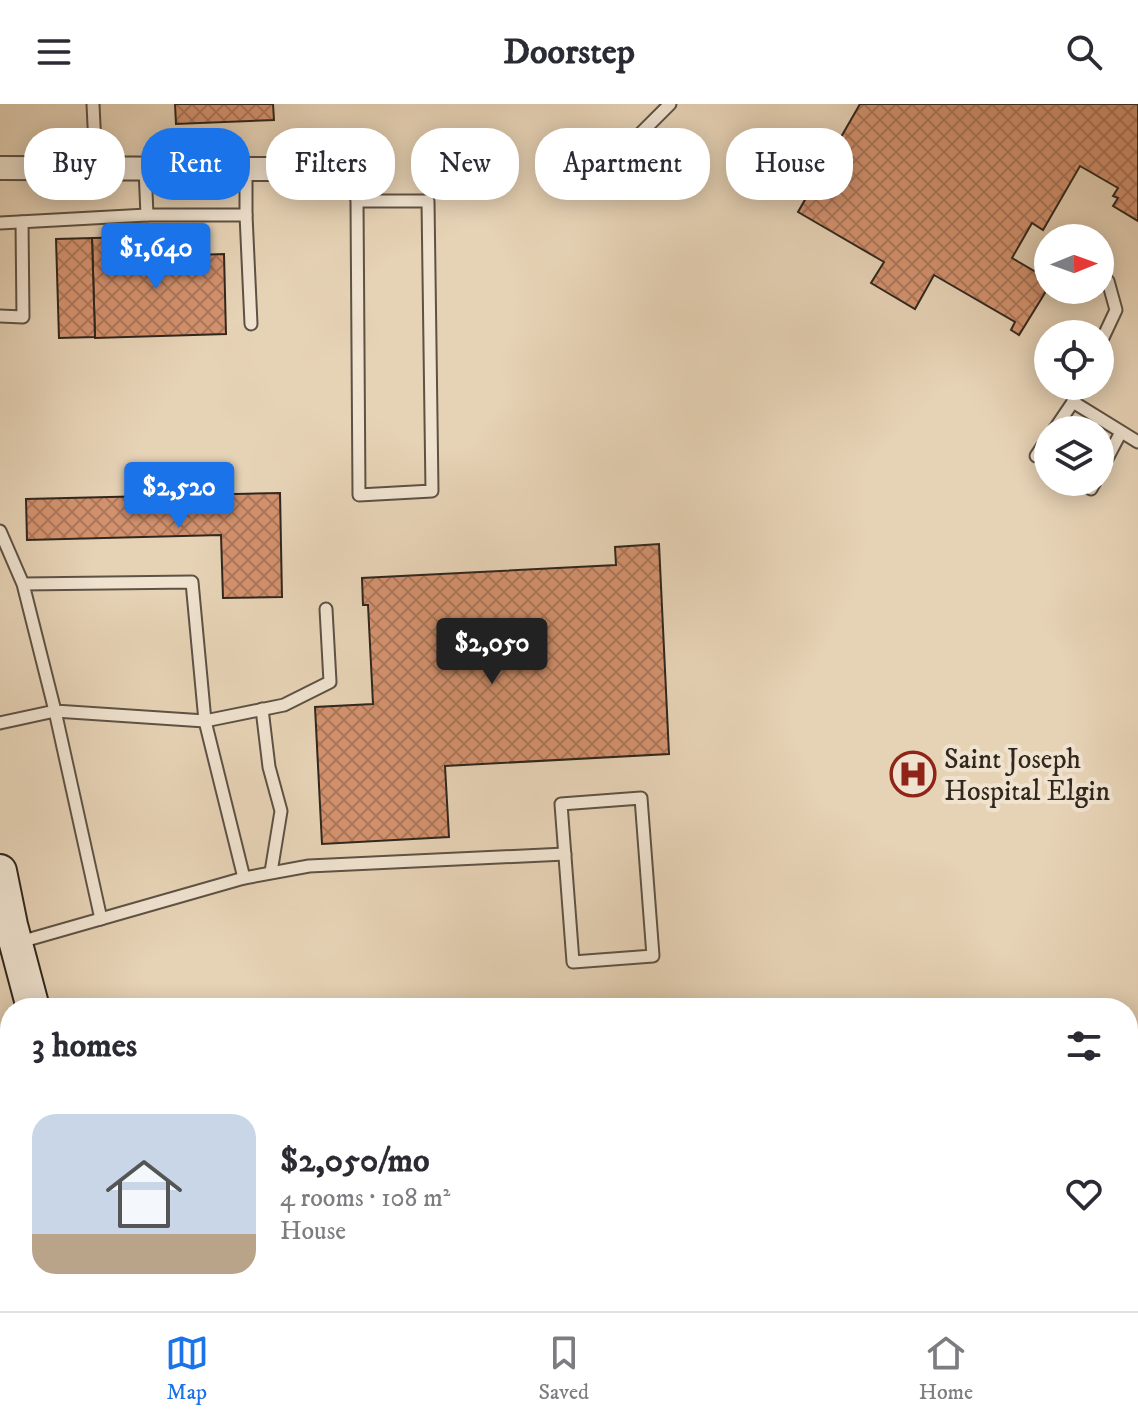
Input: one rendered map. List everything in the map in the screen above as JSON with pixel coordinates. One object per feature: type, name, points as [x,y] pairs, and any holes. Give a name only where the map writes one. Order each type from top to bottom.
[{"type":"main road","points":[[0,871],[9,931],[30,998]]},
{"type":"street","points":[[0,168],[24,168]]},
{"type":"lane","points":[[93,104],[94,128]]},
{"type":"lane","points":[[646,128],[670,104]]},
{"type":"lane","points":[[146,200],[147,215]]},
{"type":"lane","points":[[246,200],[251,324]]},
{"type":"lane","points":[[357,201],[428,201],[432,491],[359,495],[357,201]]},
{"type":"lane","points":[[0,223],[147,215],[246,215]]},
{"type":"lane","points":[[0,316],[23,317],[22,222]]},
{"type":"lane","points":[[1064,416],[1073,402],[1138,442]]},
{"type":"lane","points":[[1114,445],[1121,432]]},
{"type":"lane","points":[[0,531],[23,584],[101,919]]},
{"type":"lane","points":[[23,584],[192,582],[205,721],[244,878]]},
{"type":"lane","points":[[0,723],[55,711],[205,721],[284,705],[330,682],[326,609]]},
{"type":"lane","points":[[262,709],[269,767],[281,811],[271,872]]},
{"type":"lane","points":[[641,798],[653,956],[573,962],[565,854],[561,804],[641,798]]},
{"type":"lane","points":[[9,931],[101,919],[244,878],[309,866],[565,854]]},
{"type":"building","points":[[175,104],[273,104],[274,120],[176,124]]},
{"type":"building","points":[[860,104],[1138,104],[1138,221],[1113,206],[1118,198],[1113,196],[1118,188],[1080,166],[1046,224],[1032,223],[1012,258],[1034,271],[1034,304],[1038,304],[1019,335],[1011,330],[1015,322],[934,275],[915,309],[871,283],[884,262],[798,212],[805,200],[853,200],[853,128],[846,128]]},
{"type":"building","points":[[149,237],[149,246],[162,256],[224,254],[226,334],[95,338],[92,238]]},
{"type":"building","points":[[92,238],[95,337],[59,338],[56,239]]},
{"type":"building","points":[[280,493],[282,597],[223,598],[221,535],[27,540],[26,499]]},
{"type":"building","points":[[659,544],[669,754],[445,766],[449,837],[322,844],[315,707],[373,704],[368,605],[363,605],[362,578],[616,565],[615,547]]},
{"type":"place","name":"Saint Joseph Hospital Elgin","points":[[913,774]]}]
